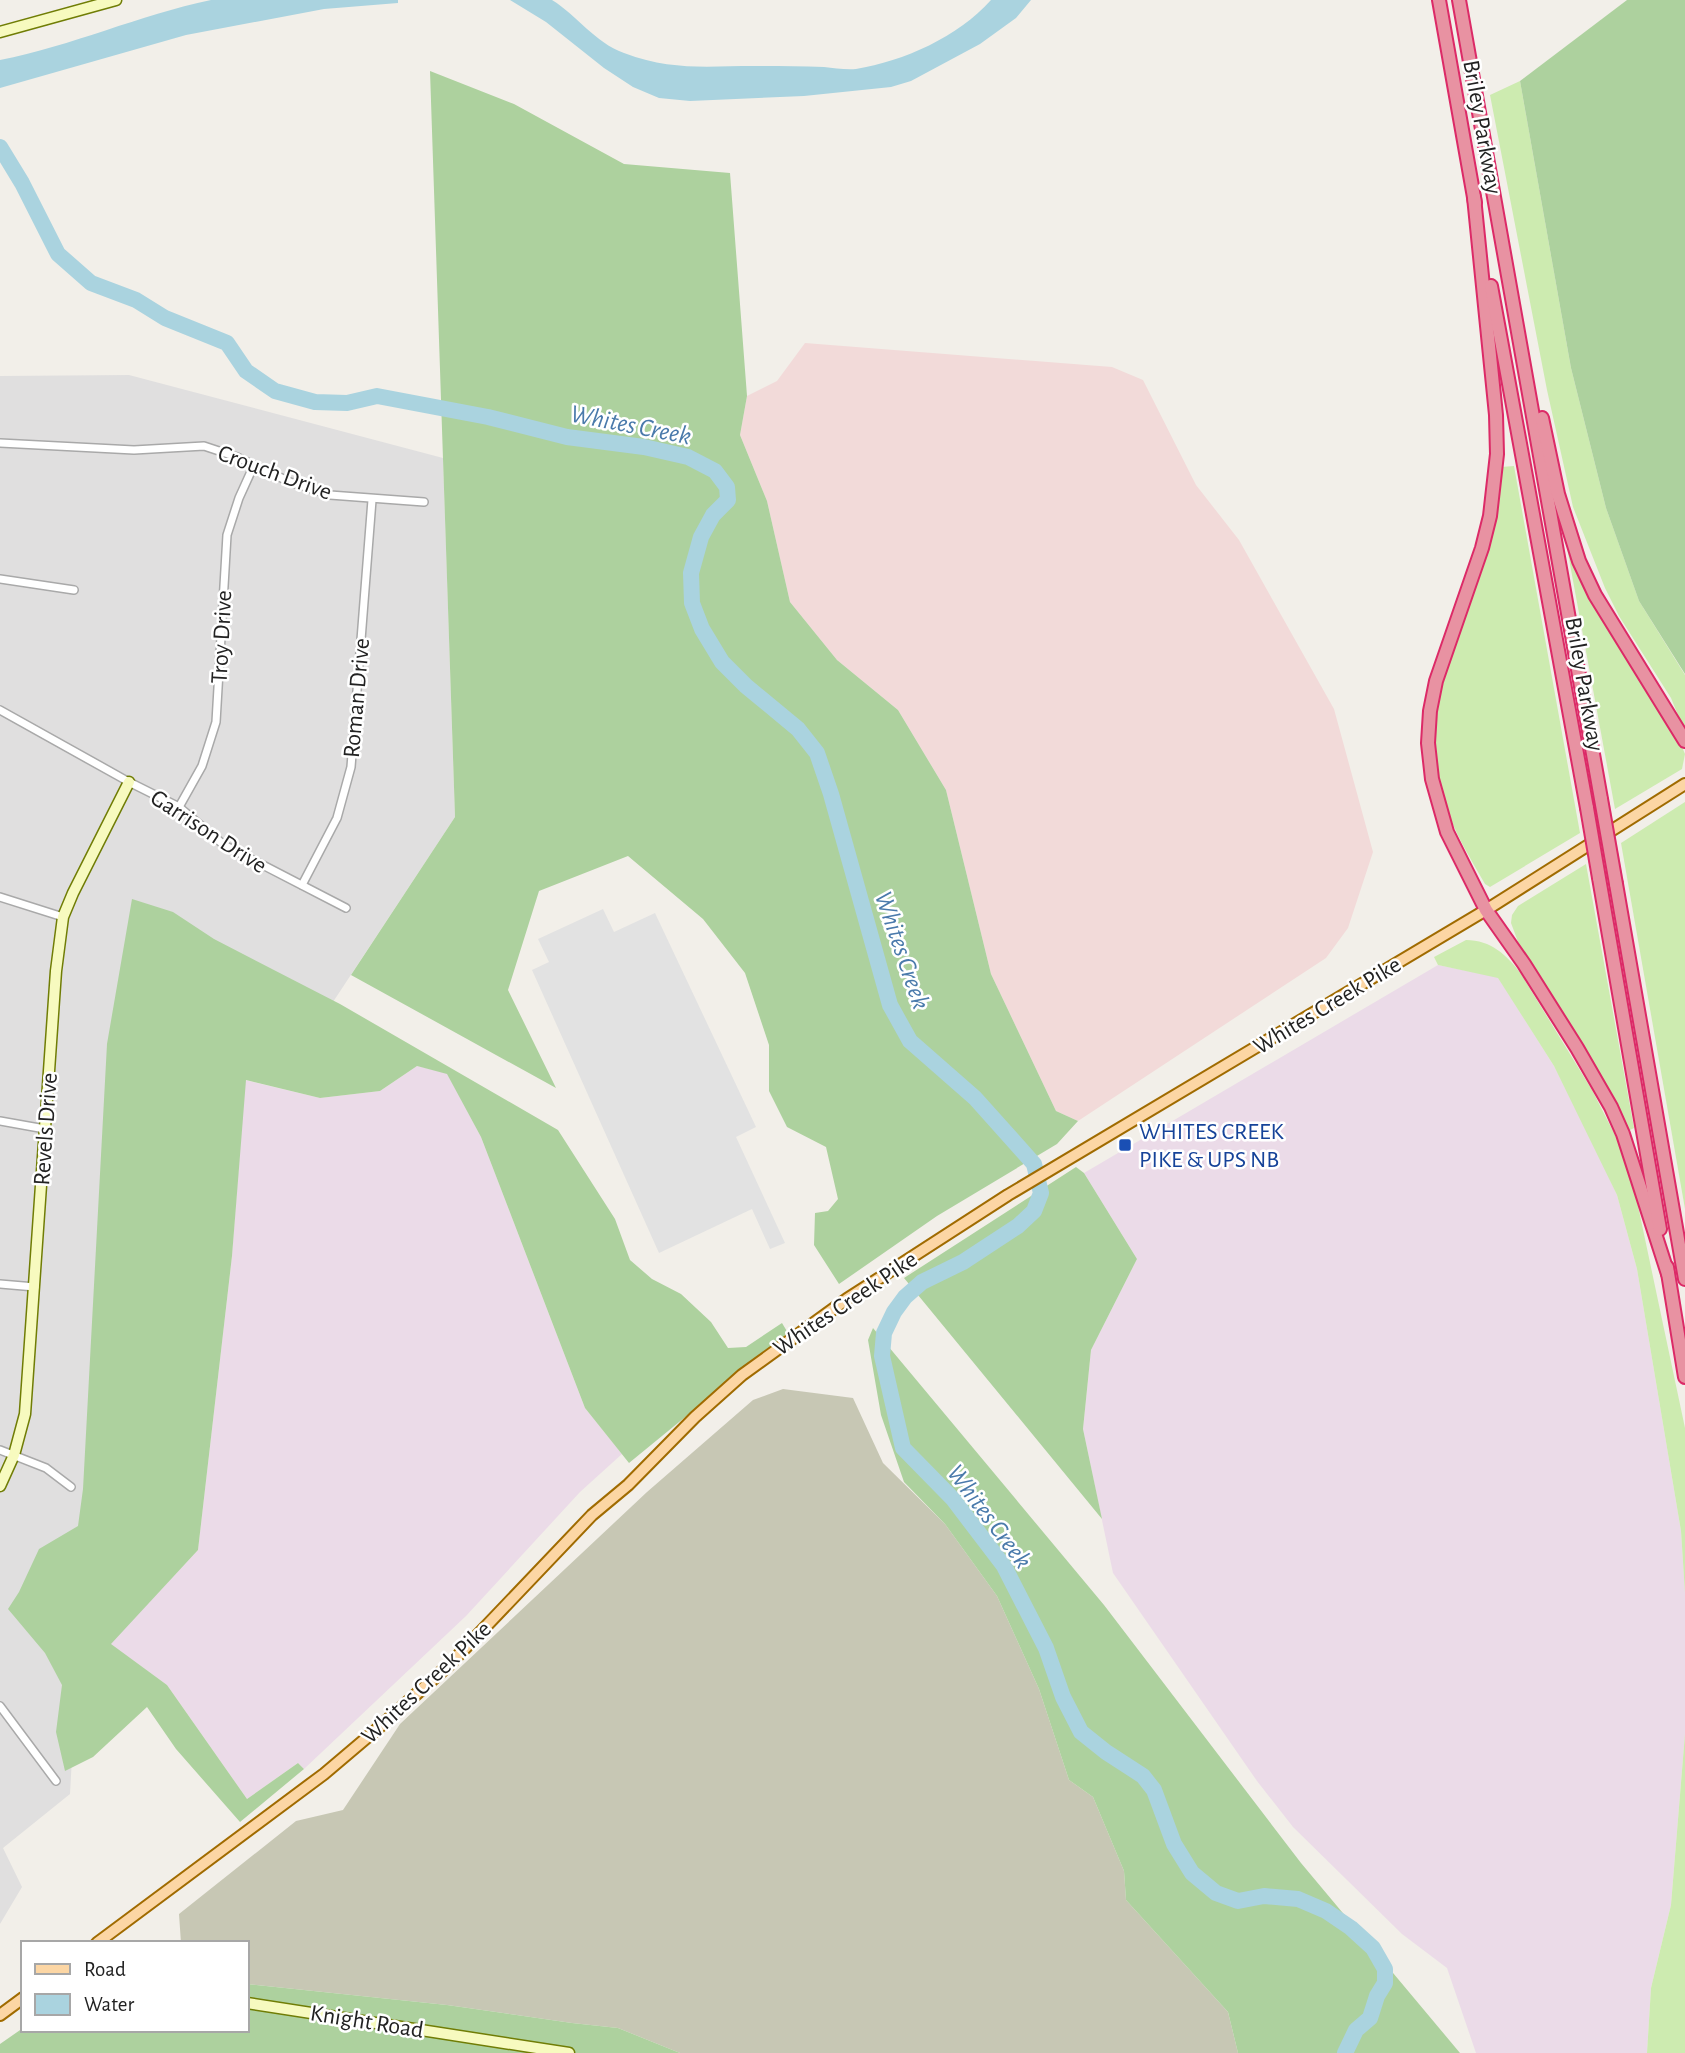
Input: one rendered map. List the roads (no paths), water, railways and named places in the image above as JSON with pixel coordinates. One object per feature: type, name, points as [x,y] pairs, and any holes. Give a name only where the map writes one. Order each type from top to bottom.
[{"type":"highway","name":"Briley Parkway","points":[[1439,0],[1587,808],[1685,1377]]},
{"type":"highway","name":"Briley Parkway","points":[[1459,0],[1685,1279]]},
{"type":"highway","points":[[1474,197],[1496,415],[1495,474],[1490,516],[1482,548],[1436,681],[1430,710],[1432,779],[1447,832],[1486,910],[1524,964],[1611,1107],[1623,1134],[1668,1274]]},
{"type":"highway","points":[[1522,348],[1542,418],[1558,494],[1579,561],[1595,594],[1685,741]]},
{"type":"main road","name":"Whites Creek Pike","points":[[110,1938],[324,1774],[383,1724],[450,1664],[592,1515],[628,1485],[695,1417],[742,1375],[836,1307],[1008,1195],[1486,910],[1685,784]]},
{"type":"main road","points":[[0,2015],[21,1999]]},
{"type":"street","points":[[0,32],[116,0]]},
{"type":"street","name":"Crouch Drive","points":[[0,443],[134,450],[204,446],[330,495],[424,502]]},
{"type":"street","name":"Troy Drive","points":[[180,807],[202,766],[216,722],[227,535],[254,464]]},
{"type":"street","name":"Roman Drive","points":[[302,886],[337,818],[351,767],[372,500]]},
{"type":"street","points":[[0,579],[74,590]]},
{"type":"street","name":"Garrison Drive","points":[[0,710],[129,782],[180,807],[224,845],[346,908]]},
{"type":"street","name":"Revels Drive","points":[[0,1486],[14,1455],[25,1413],[56,971],[63,917],[129,782]]},
{"type":"street","points":[[0,897],[63,917]]},
{"type":"street","points":[[0,1121],[45,1129]]},
{"type":"street","points":[[0,1284],[35,1287]]},
{"type":"street","points":[[0,1450],[46,1468],[71,1487]]},
{"type":"street","points":[[0,1706],[56,1781]]},
{"type":"street","name":"Knight Road","points":[[248,2003],[569,2053]]},
{"type":"water","points":[[211,0],[398,0],[398,3],[324,9],[186,35],[0,88],[0,60]]},
{"type":"water","points":[[510,0],[552,0],[613,48],[658,63],[856,69],[893,60],[929,45],[963,25],[991,0],[1031,0],[1016,18],[980,44],[911,81],[891,87],[804,96],[690,101],[659,98],[633,87],[604,68],[546,22]]},
{"type":"waterway","name":"Whites Creek","points":[[0,147],[22,183],[58,254],[91,283],[136,300],[165,318],[227,343],[246,371],[275,391],[315,402],[347,403],[377,396],[488,417],[567,437],[644,447],[688,457],[715,471],[727,487],[728,500],[713,515],[701,537],[691,573],[692,603],[702,629],[722,662],[746,686],[798,729],[817,753],[890,1005],[910,1041],[975,1098],[1034,1164],[1041,1193],[1034,1211],[1018,1226],[963,1262],[922,1282],[905,1297],[894,1312],[884,1333],[882,1356],[903,1448],[953,1499],[1004,1566],[1046,1648],[1063,1697],[1081,1732],[1143,1776],[1154,1790],[1174,1844],[1192,1873],[1216,1893],[1238,1901],[1264,1896],[1298,1899],[1326,1911],[1351,1928],[1373,1948],[1385,1969],[1385,1983],[1377,1996],[1370,2018],[1356,2030],[1345,2053]]},
{"type":"place","name":"WHITES CREEK PIKE & UPS NB","points":[[1125,1145]]}]
